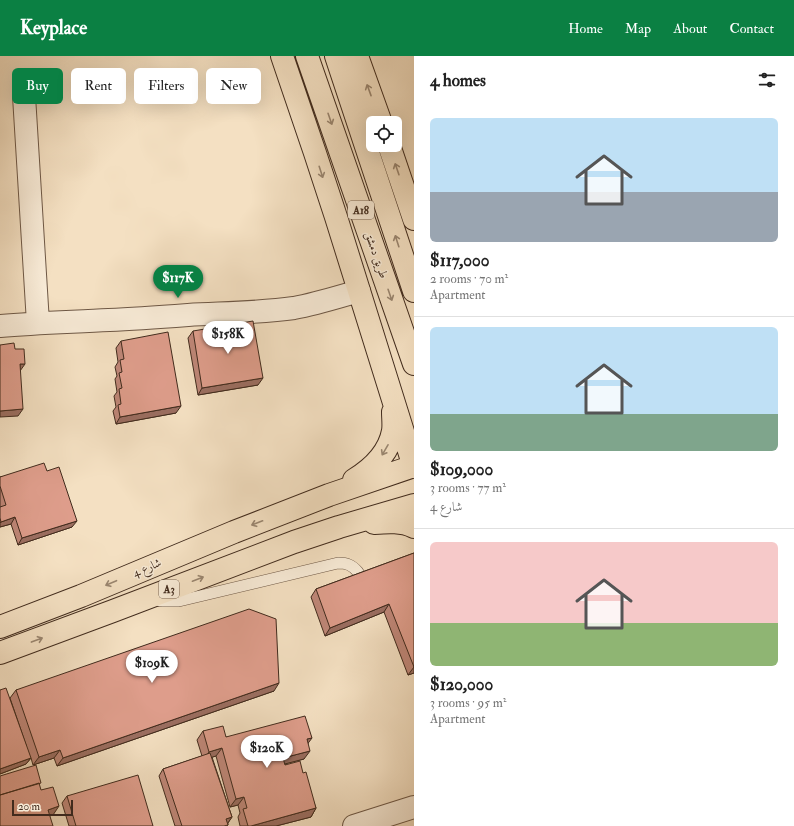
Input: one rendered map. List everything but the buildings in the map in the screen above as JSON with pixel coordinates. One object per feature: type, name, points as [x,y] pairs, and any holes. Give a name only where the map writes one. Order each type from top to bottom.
[{"type":"highway","points":[[282,56],[315,153],[414,466]]},
{"type":"highway","name":"طريق دمشق","points":[[307,56],[414,364]]},
{"type":"highway","name":"طريق دمشق","points":[[336,56],[414,291]]},
{"type":"highway","points":[[357,56],[378,116]]},
{"type":"highway","points":[[390,152],[414,219]]},
{"type":"highway","points":[[377,349],[388,366],[403,376],[414,378]]},
{"type":"highway","points":[[329,495],[367,472],[379,460],[390,440],[393,430],[393,399]]},
{"type":"highway","name":"A3","points":[[329,495],[414,466]]},
{"type":"highway","name":"شارع 4","points":[[0,627],[81,596],[234,532],[329,495]]},
{"type":"highway","name":"A3","points":[[0,653],[274,549],[339,527],[414,505]]},
{"type":"highway","points":[[339,527],[392,522],[404,523],[414,527]]},
{"type":"street","points":[[24,104],[38,323]]},
{"type":"street","points":[[0,326],[277,310],[315,303],[359,291]]},
{"type":"street","points":[[354,826],[414,807]]},
{"type":"lane","points":[[146,598],[162,601],[179,601],[338,563],[345,563],[353,566],[358,572]]}]
